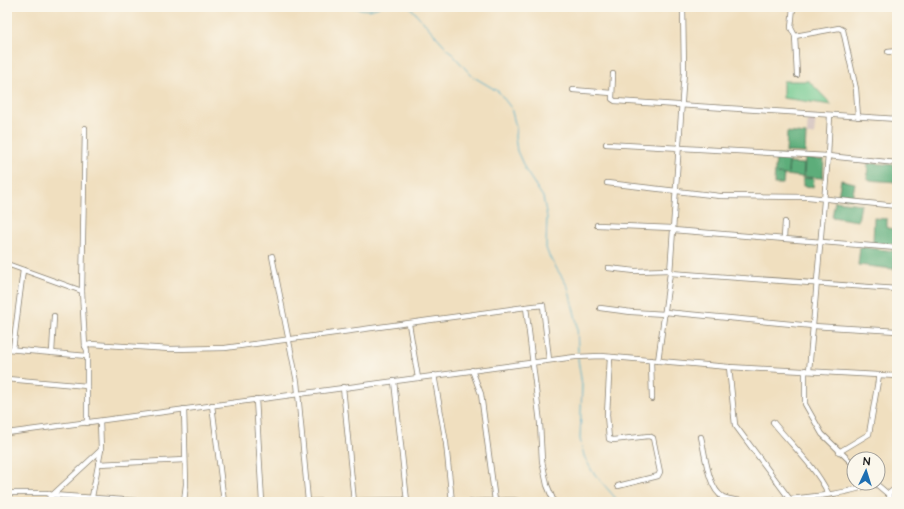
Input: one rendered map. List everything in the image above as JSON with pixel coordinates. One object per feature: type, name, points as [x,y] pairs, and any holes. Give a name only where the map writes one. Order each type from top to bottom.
[{"type":"street","points":[[658,361],[670,271],[679,149],[684,72],[683,7]]},
{"type":"street","points":[[793,7],[791,28],[795,36],[797,75]]},
{"type":"street","points":[[795,36],[839,28],[843,30],[856,89],[858,117]]},
{"type":"street","points":[[888,52],[897,51]]},
{"type":"street","points":[[613,74],[612,99],[615,101],[897,119]]},
{"type":"street","points":[[573,90],[612,93]]},
{"type":"street","points":[[830,115],[828,156],[805,404],[822,434],[846,458]]},
{"type":"street","points":[[84,128],[82,291],[85,346],[87,356],[87,423]]},
{"type":"street","points":[[606,144],[828,156],[897,163]]},
{"type":"street","points":[[607,183],[676,189],[720,196],[808,197],[897,206]]},
{"type":"street","points":[[808,191],[808,197]]},
{"type":"street","points":[[784,238],[785,222]]},
{"type":"street","points":[[597,225],[673,229],[897,248]]},
{"type":"street","points":[[272,256],[290,340],[298,393],[308,501]]},
{"type":"street","points":[[7,264],[82,291]]},
{"type":"street","points":[[608,268],[639,271],[670,271],[897,289]]},
{"type":"street","points":[[13,349],[23,270]]},
{"type":"street","points":[[85,346],[90,344],[202,350],[290,340],[543,305],[549,360]]},
{"type":"street","points":[[526,307],[540,428],[542,461],[546,485],[554,502]]},
{"type":"street","points":[[600,308],[631,312],[665,313],[813,326],[897,331]]},
{"type":"street","points":[[52,353],[54,316]]},
{"type":"street","points":[[409,324],[418,378]]},
{"type":"street","points":[[7,349],[87,356]]},
{"type":"street","points":[[7,433],[575,357],[610,357],[729,368],[807,370],[897,376]]},
{"type":"street","points":[[610,357],[607,415],[609,439],[613,440],[649,436],[653,438],[660,472],[658,476],[618,486]]},
{"type":"street","points":[[651,360],[652,399]]},
{"type":"street","points":[[729,368],[735,424],[793,499]]},
{"type":"street","points":[[472,370],[481,394],[496,501]]},
{"type":"street","points":[[425,502],[452,502],[446,443],[434,375]]},
{"type":"street","points":[[839,452],[869,434],[879,375]]},
{"type":"street","points":[[7,379],[87,386]]},
{"type":"street","points":[[293,502],[408,501],[394,381]]},
{"type":"street","points":[[343,387],[354,501]]},
{"type":"street","points":[[256,399],[262,502]]},
{"type":"street","points":[[212,405],[222,502],[239,502]]},
{"type":"street","points":[[184,409],[186,484],[184,502]]},
{"type":"street","points":[[91,500],[101,450],[100,421]]},
{"type":"street","points":[[773,422],[806,459],[821,479],[828,494]]},
{"type":"street","points":[[701,437],[712,483],[716,491],[724,498],[761,502],[846,491]]},
{"type":"street","points":[[45,502],[101,450]]},
{"type":"street","points":[[98,464],[185,460]]},
{"type":"street","points":[[888,494],[897,487]]},
{"type":"street","points":[[884,491],[888,494],[892,502]]},
{"type":"street","points":[[7,493],[47,493],[91,500],[152,502]]},
{"type":"street","points":[[717,502],[724,498]]},
{"type":"street","points":[[469,502],[527,502]]},
{"type":"shaded area","points":[[808,115],[816,116],[814,135],[807,135]]},
{"type":"green space","points":[[783,81],[809,81],[832,105],[783,98]]},
{"type":"green space","points":[[787,132],[806,134],[805,153],[786,152]]},
{"type":"green space","points":[[776,156],[789,156],[788,173],[789,163],[804,164],[803,177],[777,174],[784,175],[783,184],[774,184]]},
{"type":"green space","points":[[805,158],[824,160],[823,178],[804,177]]},
{"type":"green space","points":[[868,163],[897,165],[897,182],[867,180]]},
{"type":"green space","points":[[803,178],[814,179],[813,187],[803,186]]},
{"type":"green space","points":[[841,180],[855,183],[852,199],[838,196]]},
{"type":"green space","points":[[835,201],[861,204],[858,221],[832,217]]},
{"type":"green space","points":[[874,218],[887,219],[887,228],[896,229],[895,244],[873,243]]},
{"type":"green space","points":[[860,247],[895,251],[894,269],[858,265]]},
{"type":"waterway","points":[[349,7],[369,10],[379,7]]},
{"type":"waterway","points":[[410,7],[472,76],[499,92],[511,108],[516,127],[515,137],[517,151],[526,171],[543,197],[547,217],[546,248],[549,256],[568,287],[577,323],[578,352]]},
{"type":"waterway","points":[[578,359],[582,385],[580,439],[584,456],[592,471],[619,502]]}]
